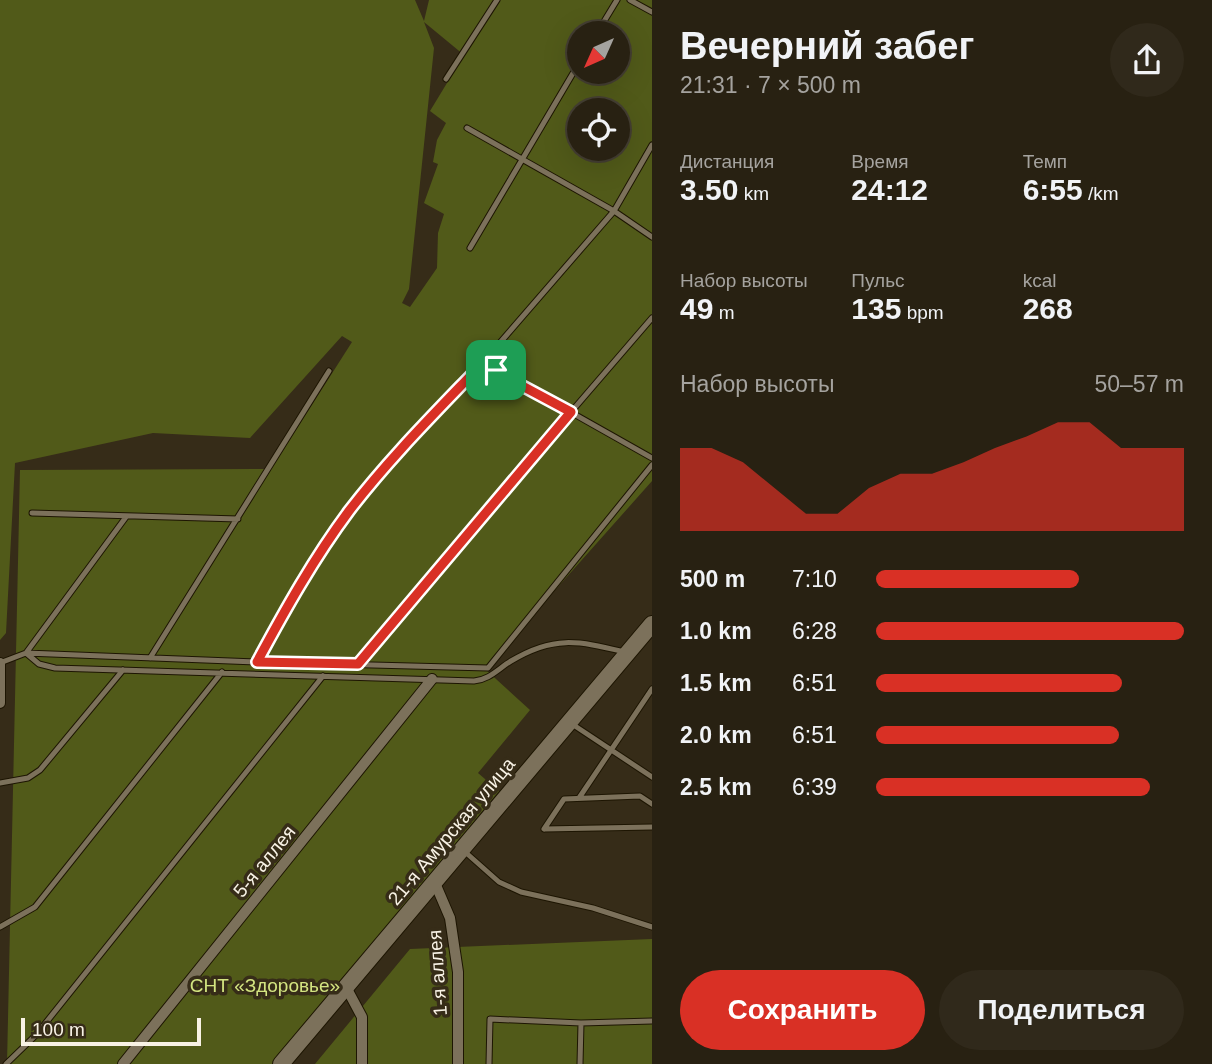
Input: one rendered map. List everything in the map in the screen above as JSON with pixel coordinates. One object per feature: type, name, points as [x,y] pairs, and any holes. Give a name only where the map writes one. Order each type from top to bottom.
[{"type":"main road","name":"21-я Амурская улица","points":[[281,1064],[652,624]]},
{"type":"street","points":[[0,663],[0,703]]},
{"type":"street","name":"5-я аллея","points":[[123,1064],[432,679]]},
{"type":"street","name":"1-я аллея","points":[[435,883],[450,918],[458,972],[458,1064]]},
{"type":"street","points":[[346,987],[362,1017],[362,1064]]},
{"type":"lane","points":[[446,79],[497,0]]},
{"type":"lane","points":[[604,21],[617,0]]},
{"type":"lane","points":[[630,0],[652,12]]},
{"type":"lane","points":[[470,248],[567,83]]},
{"type":"lane","points":[[467,128],[614,211],[652,237]]},
{"type":"lane","points":[[257,662],[289,603],[348,513],[397,453],[478,368],[614,211],[652,145]]},
{"type":"lane","points":[[358,664],[652,318]]},
{"type":"lane","points":[[478,368],[485,366],[496,370],[652,458]]},
{"type":"lane","points":[[150,658],[329,371]]},
{"type":"lane","points":[[0,663],[26,653],[488,668],[652,465]]},
{"type":"lane","points":[[32,513],[238,519]]},
{"type":"lane","points":[[26,653],[127,517]]},
{"type":"lane","points":[[26,653],[46,667],[484,680],[536,646],[566,642],[627,652]]},
{"type":"lane","points":[[0,783],[28,778],[40,770],[122,670]]},
{"type":"lane","points":[[0,927],[36,907],[222,672]]},
{"type":"lane","points":[[6,1064],[36,1035],[323,676]]},
{"type":"lane","points":[[579,798],[652,689]]},
{"type":"lane","points":[[569,722],[652,777]]},
{"type":"lane","points":[[652,804],[640,796],[564,799],[544,830],[652,827]]},
{"type":"lane","points":[[463,850],[499,882],[521,892],[593,908],[652,927]]},
{"type":"lane","points":[[489,1064],[490,1019],[580,1023],[652,1021]]},
{"type":"lane","points":[[580,1023],[580,1064]]},
{"type":"green space","name":"СНТ «Здоровье»","points":[[0,0],[415,0],[424,21],[429,0],[652,0],[652,481],[485,669],[530,710],[478,773],[499,791],[273,1064],[7,1064],[20,470],[271,469],[352,342],[342,336],[250,438],[153,433],[15,463],[6,633],[0,640]],"holes":[[[424,22],[464,55],[430,111],[446,123],[437,140],[433,162],[438,164],[424,203],[444,214],[438,233],[437,268],[410,307],[402,303],[409,289],[434,48]]]},
{"type":"green space","points":[[652,939],[652,1064],[315,1064],[410,949]]},
{"type":"route","points":[[485,366],[496,370],[571,412],[358,664],[257,662],[289,603],[348,513],[397,453],[478,368],[485,366]]}]
